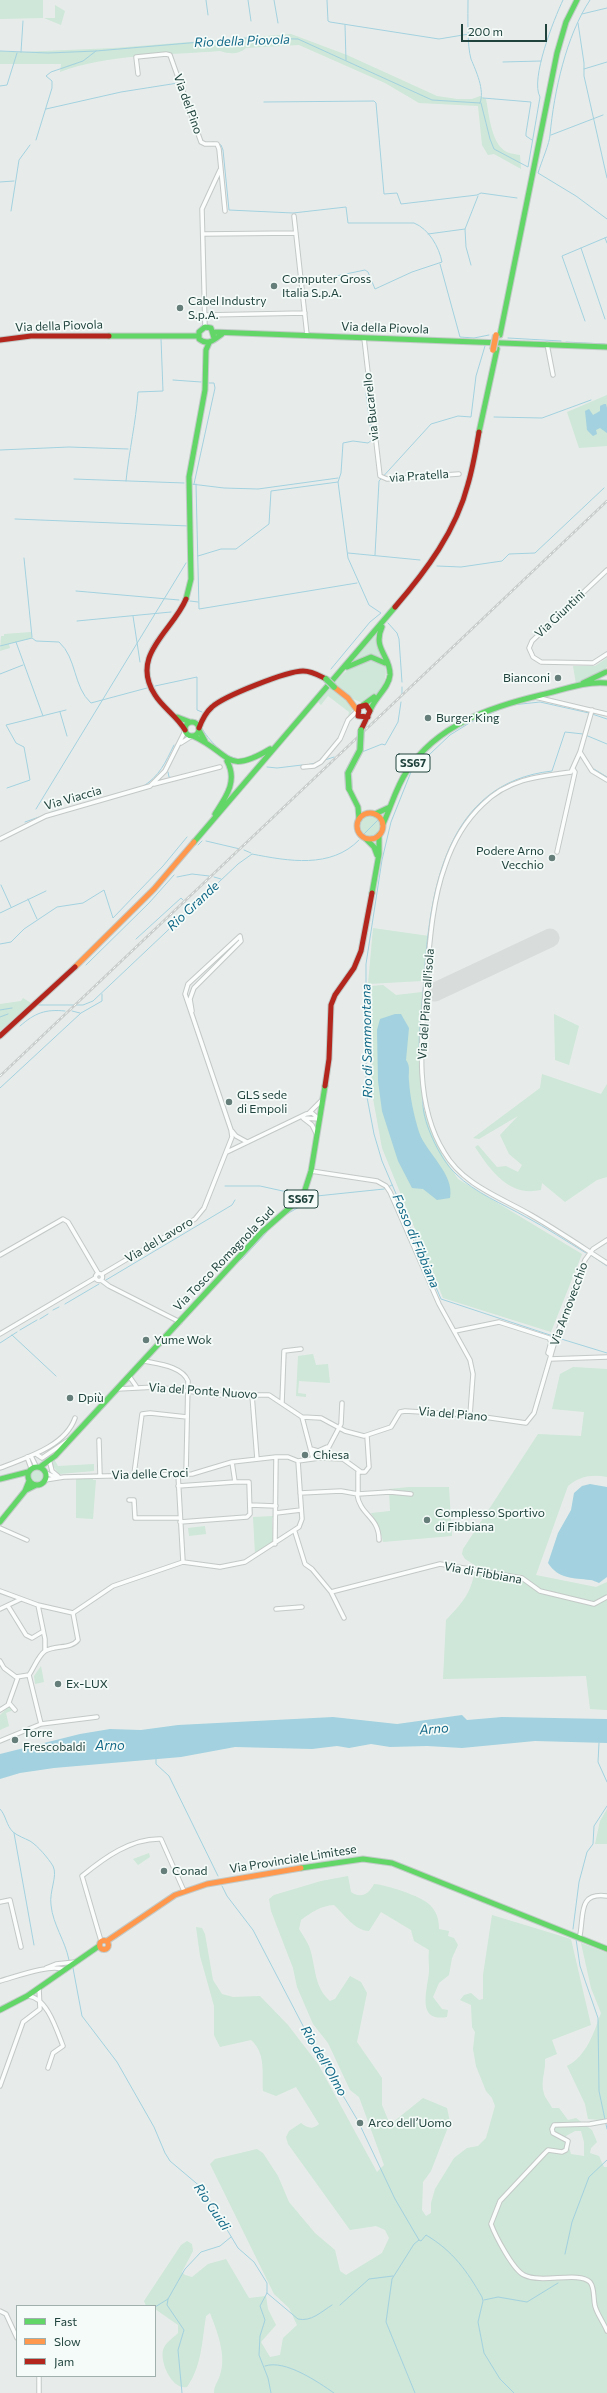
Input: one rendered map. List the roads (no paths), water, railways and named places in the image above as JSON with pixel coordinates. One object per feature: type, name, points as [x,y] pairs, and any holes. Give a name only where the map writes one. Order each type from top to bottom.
[{"type":"main road","points":[[498,335],[553,53],[563,20],[572,0]]},
{"type":"main road","points":[[0,1031],[122,918],[270,750],[405,591],[439,542],[454,513],[465,480],[495,349],[557,53],[566,22],[577,0]]},
{"type":"main road","points":[[206,350],[198,334],[205,327],[211,328],[212,337],[206,350],[205,390],[188,489],[191,579],[189,591],[180,612],[153,645],[148,661],[148,677],[152,690],[160,703],[176,717],[185,730],[192,736],[206,742],[233,763],[244,764],[270,750]]},
{"type":"main road","name":"Via della Piovola","points":[[212,337],[222,334],[264,333],[607,347]]},
{"type":"main road","name":"Via della Piovola","points":[[0,340],[31,336],[198,334]]},
{"type":"main road","points":[[202,342],[212,337]]},
{"type":"main road","points":[[0,1036],[144,900],[424,573],[443,543],[459,509],[472,469],[495,349]]},
{"type":"main road","points":[[361,730],[369,714],[373,701],[390,677],[379,647],[378,638],[390,614]]},
{"type":"main road","points":[[342,670],[357,661],[370,657],[378,658],[386,664]]},
{"type":"main road","points":[[532,697],[574,687],[607,683],[605,677],[607,671]]},
{"type":"main road","points":[[574,687],[607,671]]},
{"type":"main road","points":[[185,730],[186,725],[204,715],[220,701],[298,672],[312,672],[326,679],[348,698],[368,707],[369,714]]},
{"type":"main road","points":[[378,857],[374,847],[360,835],[357,830],[359,819],[354,798],[350,789],[348,773],[361,746],[361,730],[358,713],[363,705],[380,691]]},
{"type":"main road","name":"SS67","points":[[379,835],[402,779],[425,748],[446,732],[489,709],[532,697]]},
{"type":"main road","points":[[348,698],[358,713],[364,718],[369,714]]},
{"type":"main road","points":[[192,736],[199,729],[204,715]]},
{"type":"main road","points":[[176,717],[191,722],[199,729],[206,742]]},
{"type":"main road","points":[[214,814],[229,790],[233,779],[232,769],[225,758]]},
{"type":"main road","points":[[354,798],[383,824]]},
{"type":"main road","points":[[359,819],[384,811],[393,804]]},
{"type":"main road","points":[[366,839],[374,839],[379,835]]},
{"type":"main road","name":"Via Tosco Romagnola Sud","points":[[45,1475],[50,1463],[70,1439],[262,1232],[303,1196],[311,1171],[329,1053],[331,1005],[335,995],[354,968],[362,951],[378,857],[379,835]]},
{"type":"main road","name":"Via Tosco Romagnola Sud","points":[[32,1472],[55,1456]]},
{"type":"main road","points":[[25,1491],[41,1484],[45,1475],[32,1472]]},
{"type":"main road","points":[[32,1472],[36,1485]]},
{"type":"main road","points":[[0,1522],[25,1491],[32,1472]]},
{"type":"main road","name":"SS67","points":[[0,1479],[12,1475],[32,1472]]},
{"type":"main road","name":"Via Provinciale Limitese","points":[[0,2009],[27,1996],[103,1943],[184,1891],[207,1884],[342,1861],[377,1860],[392,1862],[607,1949]]},
{"type":"main road","name":"Via Provinciale Limitese","points":[[491,1902],[607,1946]]},
{"type":"street","name":"Via del Pino","points":[[138,74],[136,57],[166,54],[170,55],[201,142],[205,144],[217,144],[218,146],[225,210]]},
{"type":"street","points":[[205,327],[204,234],[202,207],[221,168]]},
{"type":"street","points":[[294,216],[307,335]]},
{"type":"street","points":[[204,234],[296,233]]},
{"type":"street","points":[[205,315],[305,313]]},
{"type":"street","name":"via Bucarello","points":[[364,338],[380,476]]},
{"type":"street","points":[[547,344],[553,375]]},
{"type":"street","name":"via Pratella","points":[[380,476],[387,479],[459,474]]},
{"type":"street","name":"Via Giuntini","points":[[607,570],[532,641],[529,648],[533,657],[541,662],[593,663],[607,654]]},
{"type":"street","points":[[532,697],[591,713],[607,714]]},
{"type":"street","points":[[303,767],[314,766],[321,762],[340,739],[350,717],[358,713]]},
{"type":"street","points":[[557,852],[575,772],[573,769],[580,752],[591,713]]},
{"type":"street","name":"Via Viaccia","points":[[154,784],[165,771],[180,744],[185,730]]},
{"type":"street","points":[[180,744],[192,736]]},
{"type":"street","points":[[580,752],[592,771],[607,780]]},
{"type":"street","name":"Via Viaccia","points":[[0,839],[46,816],[135,792],[154,784],[220,767]]},
{"type":"street","name":"Via del Piano all'isola","points":[[573,769],[571,772],[533,776],[506,788],[483,803],[457,838],[440,880],[432,929],[423,1016],[422,1060],[429,1118],[439,1143],[456,1169],[487,1192],[531,1215],[607,1264]]},
{"type":"street","points":[[192,1011],[190,998],[194,988],[241,941],[240,936],[188,984],[185,996],[192,1011],[237,1146]]},
{"type":"street","points":[[226,1153],[237,1146],[296,1120],[312,1111],[322,1100]]},
{"type":"street","points":[[306,1114],[312,1113],[319,1119]]},
{"type":"street","points":[[296,1120],[303,1118],[319,1119]]},
{"type":"street","points":[[303,1118],[315,1129],[316,1140]]},
{"type":"street","points":[[234,1137],[247,1142]]},
{"type":"street","name":"Via del Lavoro","points":[[100,1274],[200,1214],[234,1137]]},
{"type":"street","points":[[311,1171],[377,1181],[387,1187],[439,1303],[470,1360],[473,1374],[470,1415]]},
{"type":"street","points":[[0,1255],[63,1219],[68,1222],[100,1274],[101,1280]]},
{"type":"street","name":"Via Arnovecchio","points":[[550,1357],[558,1331],[590,1252],[607,1240]]},
{"type":"street","points":[[0,1334],[100,1274]]},
{"type":"street","points":[[95,1278],[180,1322]]},
{"type":"street","points":[[455,1331],[499,1322],[549,1338],[551,1342],[548,1353],[550,1357],[607,1357]]},
{"type":"street","points":[[282,1403],[284,1351],[301,1349]]},
{"type":"street","name":"Via del Piano","points":[[367,1436],[391,1428],[400,1412],[405,1411],[470,1415],[526,1423],[530,1421],[534,1413],[550,1357]]},
{"type":"street","points":[[144,1360],[177,1370],[186,1375],[188,1391],[186,1474]]},
{"type":"street","name":"Via del Ponte Nuovo","points":[[127,1379],[131,1385]]},
{"type":"street","name":"Via del Ponte Nuovo","points":[[118,1389],[131,1385],[137,1387],[188,1391],[269,1395],[302,1417]]},
{"type":"street","points":[[252,1395],[257,1459]]},
{"type":"street","points":[[323,1458],[339,1428],[343,1413],[342,1403]]},
{"type":"street","points":[[134,1474],[142,1414],[150,1413],[187,1417]]},
{"type":"street","points":[[313,1459],[302,1417],[321,1418],[339,1428],[367,1436],[369,1467],[368,1471],[358,1472],[358,1502],[363,1510],[377,1524],[379,1540]]},
{"type":"street","points":[[0,1468],[36,1454],[63,1435],[76,1418]]},
{"type":"street","points":[[36,1454],[42,1458],[70,1439]]},
{"type":"street","points":[[99,1440],[100,1476]]},
{"type":"street","points":[[311,1449],[318,1451],[328,1447]]},
{"type":"street","points":[[31,1456],[32,1472]]},
{"type":"street","points":[[27,1457],[32,1472]]},
{"type":"street","points":[[274,1544],[276,1513],[276,1457]]},
{"type":"street","name":"Via delle Croci","points":[[45,1475],[57,1477],[134,1474],[186,1474],[232,1462],[276,1457],[288,1457],[298,1461],[323,1458],[343,1460],[361,1472]]},
{"type":"street","points":[[0,1592],[38,1605],[74,1613],[113,1586],[183,1562],[220,1567],[245,1562],[295,1532],[302,1519],[298,1461]]},
{"type":"street","points":[[232,1462],[235,1482]]},
{"type":"street","points":[[50,1463],[52,1471],[57,1477]]},
{"type":"street","points":[[178,1474],[183,1562]]},
{"type":"street","points":[[129,1500],[134,1500],[135,1518],[180,1520],[247,1517],[250,1514],[249,1482],[178,1486]]},
{"type":"street","points":[[300,1493],[342,1491],[358,1494],[390,1492],[411,1494]]},
{"type":"street","points":[[250,1505],[276,1506]]},
{"type":"street","points":[[276,1513],[301,1510]]},
{"type":"street","points":[[0,1528],[27,1540]]},
{"type":"street","points":[[295,1532],[305,1564],[312,1569],[331,1592],[344,1618]]},
{"type":"street","name":"Via di Fibbiana","points":[[331,1592],[440,1564],[522,1578],[540,1591],[594,1604],[607,1598]]},
{"type":"street","points":[[0,1609],[21,1599]]},
{"type":"street","points":[[38,1605],[46,1651]]},
{"type":"street","points":[[8,1606],[26,1635],[32,1638],[42,1632]]},
{"type":"street","points":[[276,1609],[302,1607]]},
{"type":"street","points":[[0,1661],[4,1668],[18,1677],[29,1675],[46,1651],[72,1645],[78,1640],[74,1613]]},
{"type":"street","points":[[29,1675],[41,1724]]},
{"type":"street","points":[[0,1710],[9,1703],[18,1677]]},
{"type":"street","points":[[9,1703],[15,1710]]},
{"type":"street","points":[[0,1741],[41,1724],[97,1717]]},
{"type":"street","points":[[103,1943],[82,1876],[122,1848],[150,1838],[161,1839],[184,1891]]},
{"type":"street","points":[[580,1935],[584,1904],[588,1898],[597,1895],[607,1896]]},
{"type":"street","points":[[0,1902],[10,1900],[21,1947]]},
{"type":"street","points":[[43,1970],[60,1963],[76,1962]]},
{"type":"street","points":[[60,1963],[65,1970]]},
{"type":"street","points":[[0,1981],[48,1969],[60,1968],[65,1970]]},
{"type":"street","points":[[48,1969],[54,1971],[55,1974],[52,1979]]},
{"type":"street","points":[[0,2086],[21,2026],[27,2018],[39,2010],[39,1988]]},
{"type":"street","points":[[33,1992],[45,2006],[63,2046],[53,2053],[48,2068]]},
{"type":"street","points":[[27,1996],[39,1999]]},
{"type":"street","points":[[607,2121],[600,2123],[554,2125],[552,2129],[553,2133],[568,2141],[566,2150],[562,2152],[548,2150],[500,2201],[491,2224],[501,2246],[516,2268],[523,2275],[542,2280],[580,2277],[589,2281],[593,2287],[595,2307],[607,2330]]},
{"type":"street","points":[[0,2311],[6,2314],[16,2336]]},
{"type":"street","points":[[38,2377],[39,2393]]},
{"type":"water","points":[[606,404],[607,408],[607,433],[600,428],[596,430],[597,434],[593,436],[587,430],[585,411],[589,409],[593,415],[600,411],[600,406]]},
{"type":"water","points":[[395,1014],[401,1014],[409,1028],[406,1060],[409,1068],[411,1100],[419,1132],[444,1172],[450,1189],[450,1198],[437,1200],[423,1189],[412,1188],[398,1161],[382,1111],[378,1081],[377,1030],[380,1019]]},
{"type":"water","points":[[590,1484],[607,1487],[607,1577],[599,1583],[592,1580],[572,1578],[561,1575],[548,1563],[558,1533],[571,1510],[574,1493],[582,1486]]},
{"type":"water","name":"Arno","points":[[462,1715],[467,1720],[502,1717],[607,1719],[607,1743],[535,1741],[462,1748],[427,1746],[390,1747],[371,1744],[349,1748],[337,1746],[312,1749],[235,1747],[181,1757],[54,1768],[20,1773],[0,1779],[0,1754],[80,1734],[110,1729],[141,1730],[178,1725],[333,1717],[397,1724]]},
{"type":"waterway","points":[[206,0],[208,15]]},
{"type":"waterway","points":[[248,0],[251,21]]},
{"type":"waterway","points":[[274,0],[278,23]]},
{"type":"waterway","points":[[327,0],[328,21],[330,22],[439,39],[469,34]]},
{"type":"waterway","points":[[468,0],[469,46],[471,59],[481,87],[480,103]]},
{"type":"waterway","points":[[481,103],[494,149],[528,167],[540,97],[538,77],[544,49],[563,0]]},
{"type":"waterway","points":[[590,0],[574,30],[562,65],[552,118],[550,138],[538,173],[576,196],[607,219]]},
{"type":"waterway","points":[[582,14],[607,8]]},
{"type":"waterway","points":[[21,52],[23,21]]},
{"type":"waterway","points":[[578,23],[584,63],[584,76],[607,178]]},
{"type":"waterway","points":[[345,25],[346,60]]},
{"type":"waterway","name":"Rio della Piovola","points":[[0,51],[48,53],[96,51],[247,38],[298,39],[432,100],[480,103]]},
{"type":"waterway","points":[[36,140],[52,88],[52,81],[46,76],[51,72],[83,61],[96,51]]},
{"type":"waterway","points":[[0,86],[7,85],[17,53]]},
{"type":"waterway","points":[[503,62],[541,61]]},
{"type":"waterway","points":[[584,69],[607,62]]},
{"type":"waterway","points":[[46,109],[121,92],[178,83]]},
{"type":"waterway","points":[[483,98],[531,102],[526,136],[532,140]]},
{"type":"waterway","points":[[264,102],[374,101],[376,103],[384,194],[397,193],[401,204],[477,195],[481,193],[517,198]]},
{"type":"waterway","points":[[551,135],[603,115]]},
{"type":"waterway","points":[[213,142],[221,145],[223,150],[229,210],[293,213],[346,207],[348,223],[414,223],[429,234],[436,245],[442,262],[412,272],[375,289],[368,272],[365,270],[307,282]]},
{"type":"waterway","points":[[11,211],[19,160],[30,145]]},
{"type":"waterway","points":[[0,182],[14,181]]},
{"type":"waterway","points":[[471,265],[466,247],[465,229],[478,196]]},
{"type":"waterway","points":[[428,234],[465,229]]},
{"type":"waterway","points":[[585,321],[562,256],[607,237]]},
{"type":"waterway","points":[[605,238],[607,243]]},
{"type":"waterway","points":[[581,248],[605,319]]},
{"type":"waterway","points":[[440,264],[460,337],[474,338],[489,335]]},
{"type":"waterway","points":[[508,338],[561,341]]},
{"type":"waterway","points":[[126,481],[138,392],[163,391],[161,339]]},
{"type":"waterway","points":[[566,342],[605,344]]},
{"type":"waterway","points":[[375,555],[379,481],[431,424],[458,416],[471,417],[476,376],[485,346]]},
{"type":"waterway","points":[[173,380],[201,382]]},
{"type":"waterway","points":[[194,484],[215,388],[214,383],[209,383]]},
{"type":"waterway","points":[[331,669],[370,622],[381,613],[369,605],[348,558],[338,482],[341,473],[343,443],[353,441],[368,443],[372,440],[366,393]]},
{"type":"waterway","points":[[494,417],[542,418],[591,400]]},
{"type":"waterway","points":[[0,450],[69,447],[128,449]]},
{"type":"waterway","points":[[191,484],[224,488],[258,489],[338,478]]},
{"type":"waterway","points":[[74,479],[184,483]]},
{"type":"waterway","points":[[198,556],[221,549],[236,549],[269,524],[271,491],[338,482]]},
{"type":"waterway","points":[[196,484],[199,609],[357,583]]},
{"type":"waterway","points":[[437,566],[461,567],[502,561],[509,554],[535,553],[604,488]]},
{"type":"waterway","points":[[15,519],[189,526]]},
{"type":"waterway","points":[[348,553],[420,560]]},
{"type":"waterway","points":[[24,558],[32,637]]},
{"type":"waterway","points":[[36,809],[186,563]]},
{"type":"waterway","points":[[76,591],[179,600]]},
{"type":"waterway","points":[[190,601],[198,602]]},
{"type":"waterway","points":[[77,621],[171,612]]},
{"type":"waterway","points":[[133,616],[140,662]]},
{"type":"waterway","points":[[388,623],[397,633],[399,639],[402,682]]},
{"type":"waterway","points":[[0,646],[32,638],[36,641],[59,642],[69,656],[81,689],[91,703],[147,688]]},
{"type":"waterway","points":[[16,642],[43,716]]},
{"type":"waterway","points":[[0,674],[23,665]]},
{"type":"waterway","points":[[155,686],[197,677],[197,710],[202,712]]},
{"type":"waterway","points":[[402,687],[402,694]]},
{"type":"waterway","points":[[362,752],[382,744],[385,745],[398,722],[401,702]]},
{"type":"waterway","points":[[512,705],[540,702],[589,713]]},
{"type":"waterway","name":"Rio di Sammontana","points":[[503,708],[471,722],[450,735],[411,772],[391,822],[382,860],[366,964],[366,1092],[374,1134],[382,1161],[441,1299],[553,1336]]},
{"type":"waterway","points":[[7,788],[30,780],[24,747],[16,743],[6,725],[66,710]]},
{"type":"waterway","points":[[60,712],[67,736]]},
{"type":"waterway","points":[[592,714],[607,719]]},
{"type":"waterway","points":[[202,728],[212,742],[228,755],[241,759],[247,758],[254,754]]},
{"type":"waterway","points":[[421,1075],[419,1038],[431,911],[439,877],[450,846],[466,819],[488,796],[516,780],[552,771],[565,732],[583,734],[607,744]]},
{"type":"waterway","points":[[142,787],[158,774],[174,745]]},
{"type":"waterway","points":[[325,760],[334,757]]},
{"type":"waterway","points":[[306,765],[316,763]]},
{"type":"waterway","points":[[267,767],[277,768],[302,765]]},
{"type":"waterway","points":[[594,769],[607,777]]},
{"type":"waterway","points":[[168,772],[169,777],[173,778]]},
{"type":"waterway","points":[[52,812],[85,803]]},
{"type":"waterway","points":[[25,822],[39,817]]},
{"type":"waterway","name":"Rio Grande","points":[[364,834],[378,820]]},
{"type":"waterway","points":[[0,944],[11,942],[24,929],[57,907],[83,903],[104,890],[113,918],[163,866],[187,837]]},
{"type":"waterway","name":"Rio Grande","points":[[39,1005],[83,1005],[93,1001],[238,864],[252,854],[280,859],[322,859],[336,855],[348,849],[359,840]]},
{"type":"waterway","points":[[198,845],[202,841]]},
{"type":"waterway","points":[[206,841],[240,849]]},
{"type":"waterway","points":[[244,850],[251,853]]},
{"type":"waterway","points":[[177,877],[192,874],[209,876]]},
{"type":"waterway","points":[[86,965],[149,903],[174,875]]},
{"type":"waterway","name":"Rio Grande","points":[[214,877],[221,879]]},
{"type":"waterway","points":[[1,885],[11,907]]},
{"type":"waterway","points":[[0,913],[46,891]]},
{"type":"waterway","points":[[136,939],[181,898],[183,900]]},
{"type":"waterway","points":[[28,899],[37,919]]},
{"type":"waterway","name":"Rio Grande","points":[[186,903],[191,909]]},
{"type":"waterway","points":[[0,1088],[81,1013],[102,1001],[102,994]]},
{"type":"waterway","name":"Rio Grande","points":[[0,1010],[12,1008]]},
{"type":"waterway","points":[[20,1026],[36,1015],[46,1011],[65,1011]]},
{"type":"waterway","points":[[72,1011],[80,1013]]},
{"type":"waterway","points":[[0,1017],[8,1014]]},
{"type":"waterway","points":[[423,1098],[425,1116],[432,1138],[444,1159],[456,1174],[480,1193],[541,1226],[586,1253]]},
{"type":"waterway","name":"Rio di Sammontana","points":[[287,1214],[299,1207],[307,1197],[384,1189],[392,1185]]},
{"type":"waterway","name":"Rio di Sammontana","points":[[225,1186],[260,1186],[301,1195]]},
{"type":"waterway","name":"Rio di Sammontana","points":[[106,1280],[232,1205],[235,1200]]},
{"type":"waterway","points":[[241,1260],[267,1232]]},
{"type":"waterway","points":[[591,1255],[607,1266]]},
{"type":"waterway","name":"Rio di Sammontana","points":[[65,1304],[99,1284]]},
{"type":"waterway","name":"Rio di Sammontana","points":[[53,1310],[59,1307]]},
{"type":"waterway","name":"Rio di Sammontana","points":[[40,1319],[48,1314]]},
{"type":"waterway","name":"Rio di Sammontana","points":[[20,1330],[37,1320]]},
{"type":"waterway","name":"Rio di Sammontana","points":[[0,1343],[17,1332]]},
{"type":"waterway","points":[[12,1335],[56,1376]]},
{"type":"waterway","name":"Fosso di Fibbiana","points":[[558,1338],[607,1353]]},
{"type":"waterway","points":[[599,1743],[598,1762],[607,1782]]},
{"type":"waterway","name":"Rio dell'Olmo","points":[[156,1758],[156,1764],[169,1776],[218,1876]]},
{"type":"waterway","points":[[573,1929],[579,1882],[587,1852],[593,1844],[594,1826],[607,1806]]},
{"type":"waterway","name":"Rio Guidi","points":[[0,1809],[13,1832],[33,1843],[43,1852],[53,1866],[55,1874],[51,1894],[52,1912],[69,1960]]},
{"type":"waterway","points":[[14,1833],[34,1945]]},
{"type":"waterway","name":"Rio dell'Olmo","points":[[222,1886],[227,1896],[253,1930],[312,2043],[358,2121],[395,2199],[419,2240]]},
{"type":"waterway","points":[[576,1939],[580,1966],[598,2018],[599,2091],[607,2129]]},
{"type":"waterway","name":"Rio Guidi","points":[[73,1968],[82,2016],[117,2062],[154,2127],[165,2153],[170,2161],[202,2188],[238,2248],[254,2262],[267,2283],[267,2293],[260,2306],[265,2320],[260,2336],[259,2355],[268,2378],[271,2393]]},
{"type":"waterway","points":[[565,2254],[572,2222],[589,2177],[607,2160]]},
{"type":"waterway","points":[[415,2393],[386,2322],[392,2279],[414,2244],[419,2240],[421,2241],[426,2235],[436,2241],[452,2255],[465,2270],[482,2297],[483,2301],[478,2322],[484,2353],[500,2379],[514,2393]]},
{"type":"waterway","points":[[156,2306],[168,2299],[185,2269],[201,2252],[220,2246],[231,2237]]},
{"type":"waterway","points":[[340,2305],[369,2279],[393,2276]]},
{"type":"waterway","points":[[484,2300],[498,2297],[527,2302],[558,2283]]},
{"type":"waterway","points":[[267,2293],[298,2319],[303,2320],[312,2318],[332,2305]]},
{"type":"waterway","points":[[168,2299],[167,2305],[184,2330],[178,2350],[182,2393]]},
{"type":"waterway","points":[[265,2366],[282,2366],[291,2369],[310,2378],[334,2393]]},
{"type":"railway","points":[[0,1076],[607,501]]},
{"type":"place","name":"Computer Gross Italia S.p.A.","points":[[274,286]]},
{"type":"place","name":"Cabel Industry S.p.A.","points":[[180,308]]},
{"type":"place","name":"Bianconi","points":[[558,678]]},
{"type":"place","name":"Burger King","points":[[428,718]]},
{"type":"place","name":"Podere Arno Vecchio","points":[[552,858]]},
{"type":"place","name":"GLS sede di Empoli","points":[[229,1102]]},
{"type":"place","name":"Yume Wok","points":[[146,1340]]},
{"type":"place","name":"Dpiù","points":[[70,1398]]},
{"type":"place","name":"Chiesa","points":[[305,1455]]},
{"type":"place","name":"Complesso Sportivo di Fibbiana","points":[[427,1520]]},
{"type":"place","name":"Ex-LUX","points":[[58,1684]]},
{"type":"place","name":"Torre Frescobaldi","points":[[15,1740]]},
{"type":"place","name":"Conad","points":[[164,1871]]},
{"type":"place","name":"Arco dell’Uomo","points":[[360,2123]]}]
